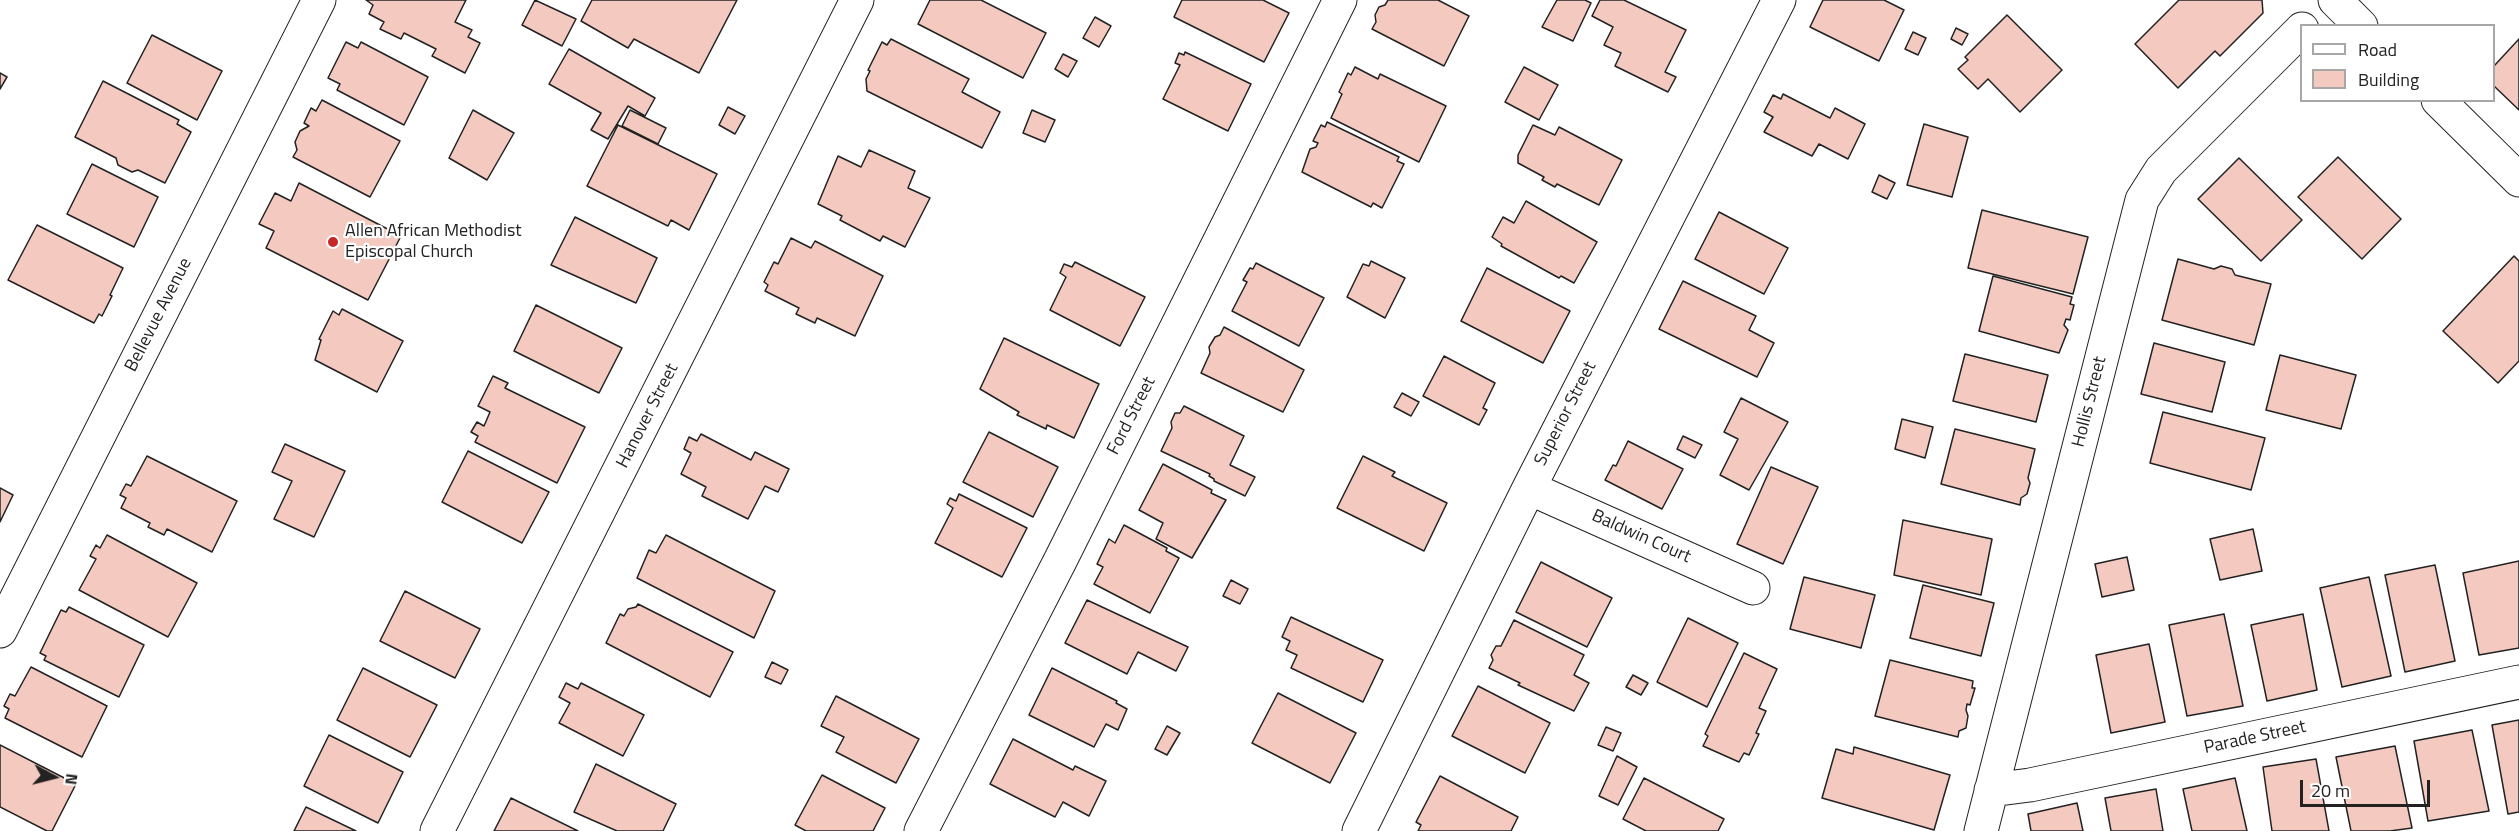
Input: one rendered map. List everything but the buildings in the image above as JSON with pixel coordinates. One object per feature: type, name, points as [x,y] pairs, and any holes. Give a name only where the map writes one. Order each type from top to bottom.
[{"type":"street","name":"Bellevue Avenue","points":[[0,631],[319,0]]},
{"type":"street","name":"Hanover Street","points":[[437,831],[857,0]]},
{"type":"street","name":"Ford Street","points":[[921,831],[1060,561],[1340,0]]},
{"type":"street","name":"Superior Street","points":[[1359,831],[1529,488],[1779,0]]},
{"type":"street","points":[[2307,24],[2333,0],[2359,24]]},
{"type":"street","name":"Hollis Street","points":[[1981,831],[2142,200],[2161,170],[2300,30]]},
{"type":"street","points":[[2440,102],[2519,180]]},
{"type":"street","name":"Baldwin Court","points":[[1529,488],[1753,588]]},
{"type":"street","name":"Parade Street","points":[[1991,790],[2030,785],[2519,682]]},
{"type":"place","name":"Allen African Methodist Episcopal Church","points":[[333,242]]}]
